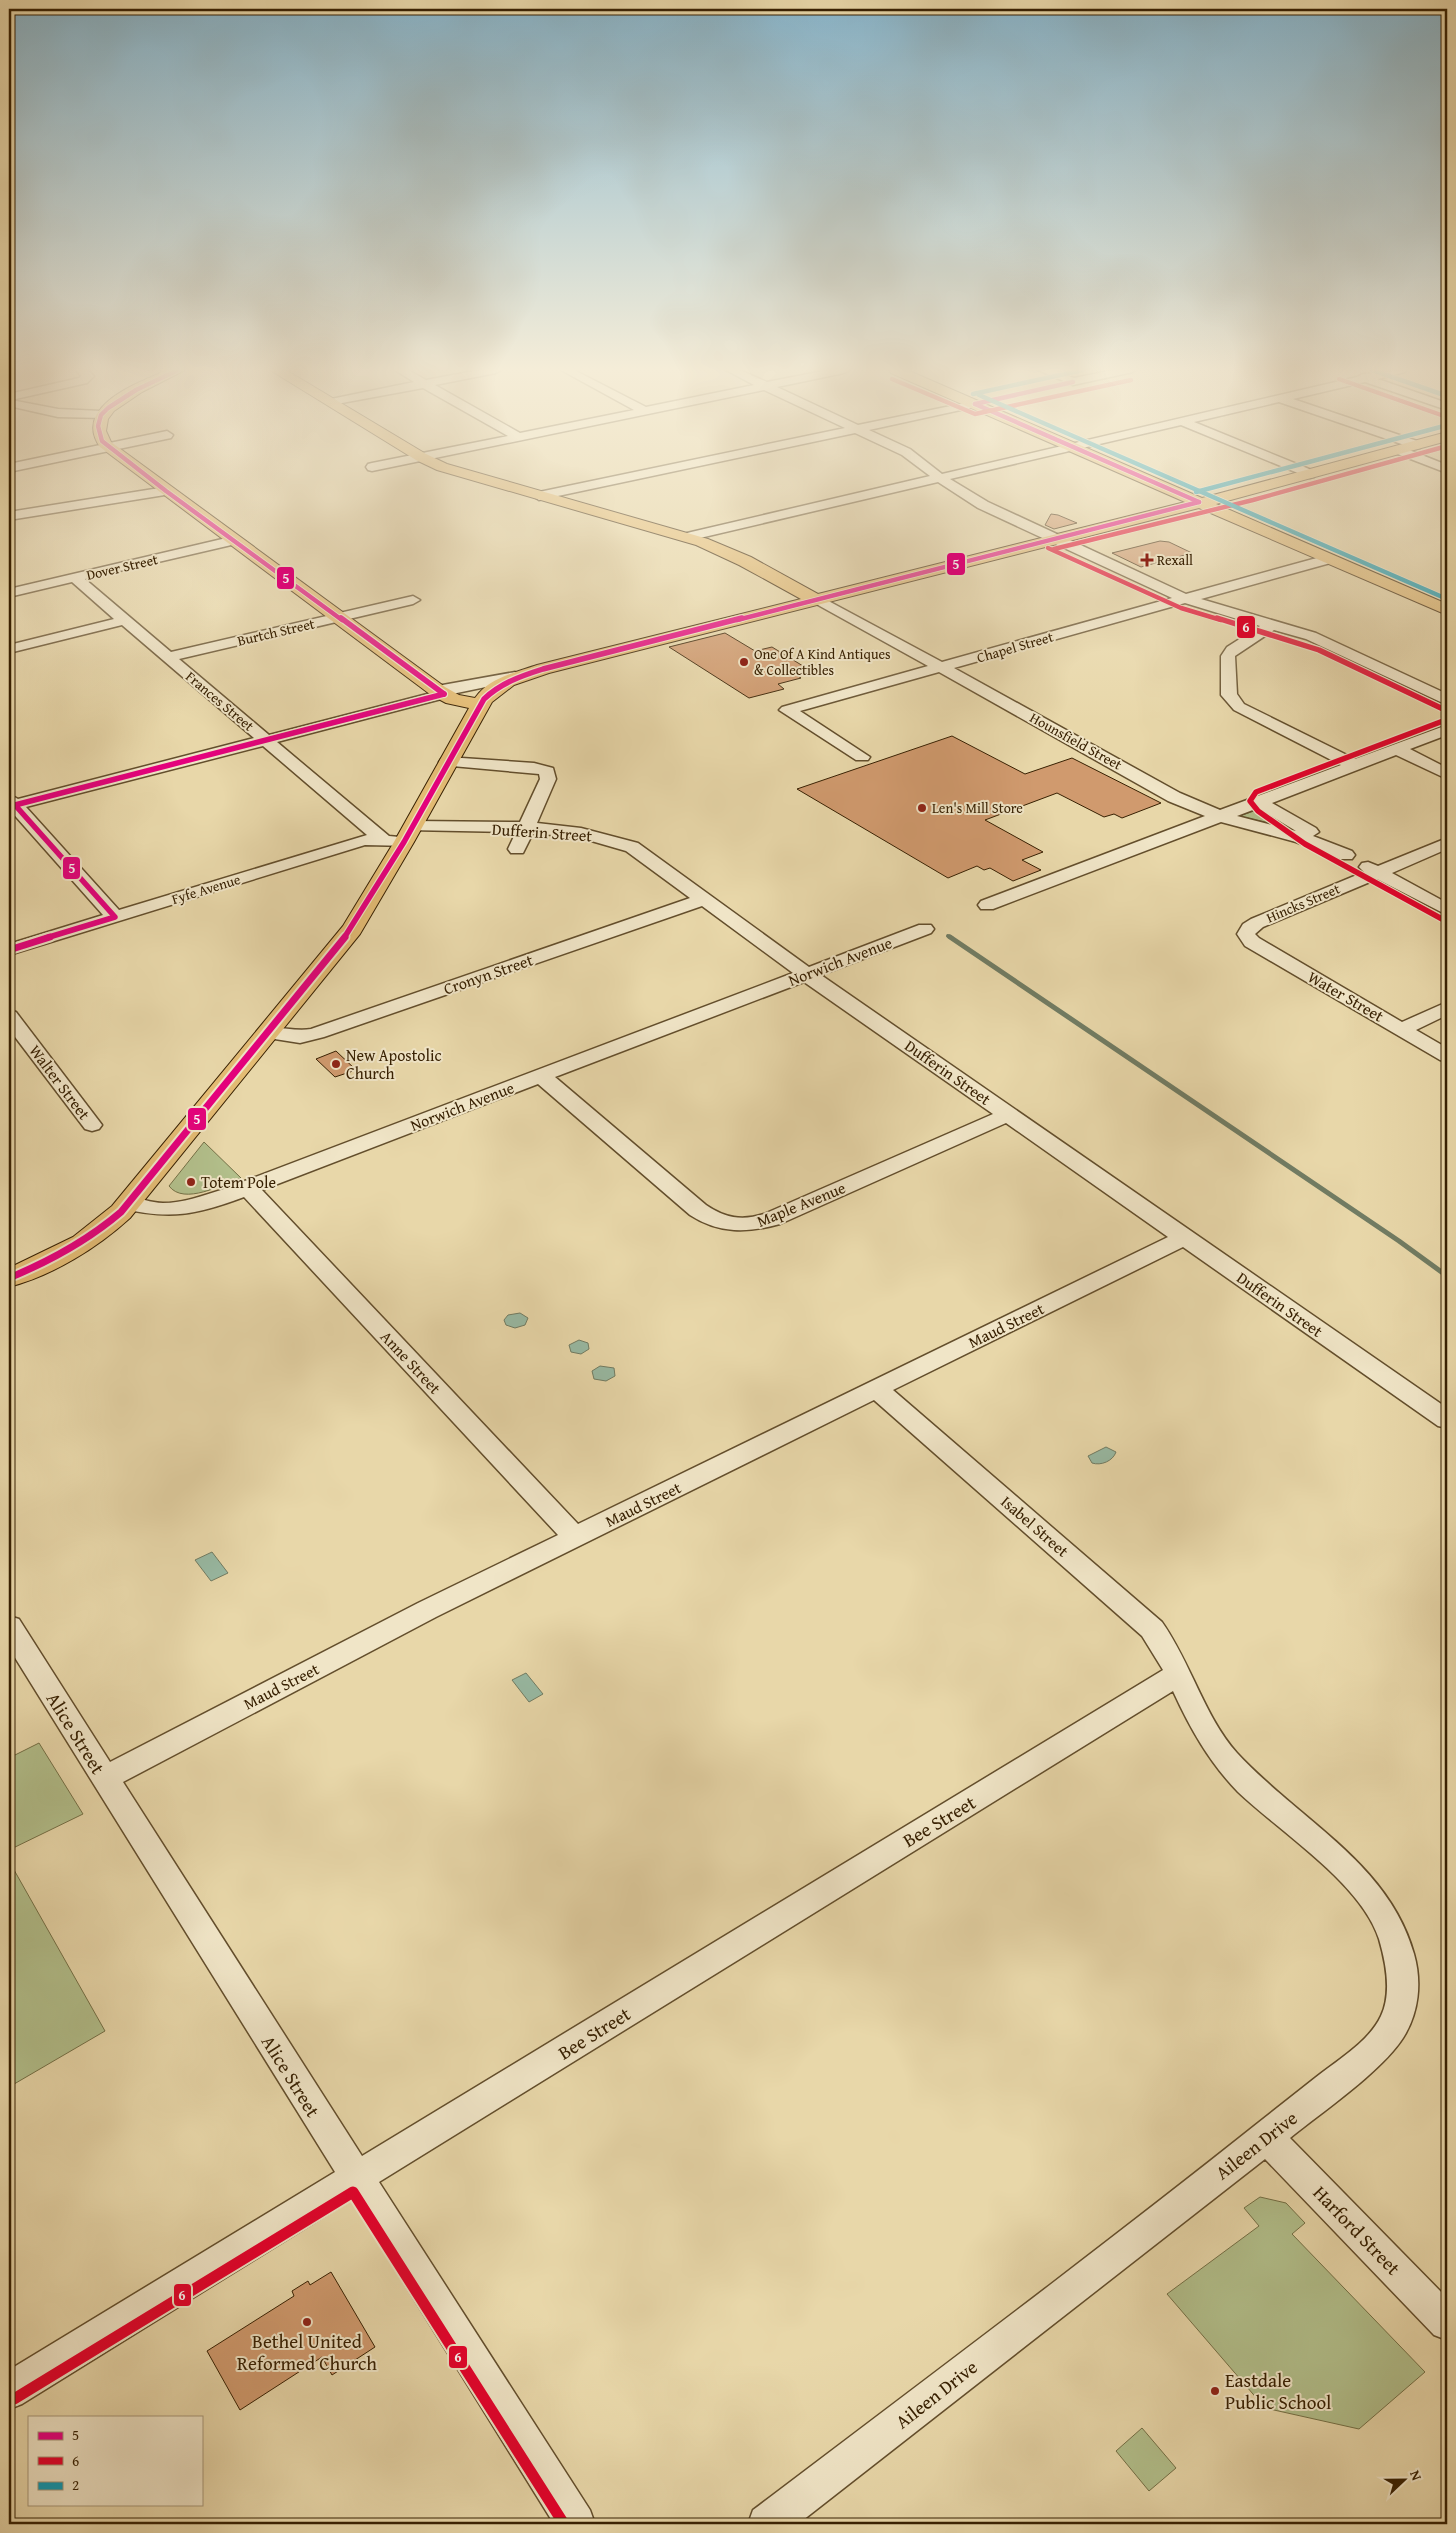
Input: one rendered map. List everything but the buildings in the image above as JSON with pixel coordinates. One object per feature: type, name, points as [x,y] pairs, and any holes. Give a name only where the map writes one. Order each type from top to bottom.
[{"type":"main road","points":[[162,488],[236,540],[337,618],[441,692],[480,705]]},
{"type":"main road","points":[[512,488],[687,537],[745,561],[816,600]]},
{"type":"main road","points":[[1167,488],[1447,610]]},
{"type":"main road","points":[[9,1278],[78,1247],[106,1227],[269,1033],[350,932],[405,831],[480,705],[494,689],[516,677],[1052,538],[1254,488]]},
{"type":"street","points":[[539,496],[577,488]]},
{"type":"street","points":[[687,537],[893,488]]},
{"type":"street","points":[[957,488],[983,505],[1185,599],[1273,624],[1323,642],[1447,700]]},
{"type":"street","points":[[9,516],[166,491]]},
{"type":"street","name":"Dover Street","points":[[9,593],[236,540]]},
{"type":"street","name":"Chapel Street","points":[[862,757],[787,710],[1329,558]]},
{"type":"street","name":"Frances Street","points":[[74,578],[126,620],[364,824],[405,831]]},
{"type":"street","name":"Burtch Street","points":[[169,657],[413,600]]},
{"type":"street","name":"Hounsfield Street","points":[[816,600],[1174,797],[1219,816],[1308,840],[1346,855]]},
{"type":"street","points":[[9,649],[126,620]]},
{"type":"street","points":[[1273,624],[1232,650],[1228,656],[1229,695],[1231,701],[1243,709],[1354,765]]},
{"type":"street","points":[[115,917],[44,841],[12,802],[266,740],[441,692],[516,677]]},
{"type":"street","points":[[986,905],[1447,730]]},
{"type":"street","points":[[1397,749],[1447,774]]},
{"type":"street","points":[[447,762],[534,768],[547,772],[548,780],[517,849]]},
{"type":"street","points":[[1260,801],[1270,810],[1346,855],[1447,910]]},
{"type":"street","points":[[364,824],[385,826],[405,831]]},
{"type":"street","name":"Dufferin Street","points":[[405,831],[526,829],[586,833],[624,844],[649,857],[806,974],[1447,1420]]},
{"type":"street","name":"Fyfe Avenue","points":[[9,950],[364,840],[405,831]]},
{"type":"street","name":"Hincks Street","points":[[1246,934],[1249,928],[1257,923],[1447,843]]},
{"type":"street","name":"Cronyn Street","points":[[269,1033],[300,1037],[317,1033],[705,899]]},
{"type":"street","name":"Norwich Avenue","points":[[128,1203],[155,1209],[182,1207],[248,1188],[925,929]]},
{"type":"street","name":"Water Street","points":[[1246,934],[1252,942],[1447,1056]]},
{"type":"street","points":[[1402,1029],[1447,1008]]},
{"type":"street","name":"Walter Street","points":[[9,1016],[92,1125]]},
{"type":"street","name":"Maple Avenue","points":[[541,1076],[698,1210],[710,1219],[731,1225],[756,1224],[772,1219],[1008,1114]]},
{"type":"street","name":"Anne Street","points":[[248,1188],[575,1537]]},
{"type":"street","name":"Maud Street","points":[[104,1778],[427,1610],[1185,1237]]},
{"type":"street","name":"Isabel Street","points":[[877,1389],[1138,1616],[1158,1637],[1178,1674]]},
{"type":"street","name":"Alice Street","points":[[9,1626],[356,2179],[576,2524]]},
{"type":"street","name":"Aileen Drive","points":[[767,2524],[1267,2138],[1372,2052],[1389,2032],[1399,2010],[1402,1966],[1388,1925],[1366,1890],[1227,1762],[1212,1742],[1178,1674]]},
{"type":"street","name":"Bee Street","points":[[9,2391],[1178,1674]]},
{"type":"street","name":"Harford Street","points":[[1267,2138],[1447,2322]]},
{"type":"shaded area","points":[[1260,809],[1298,830],[1239,816]]},
{"type":"shaded area","points":[[204,1142],[241,1178],[204,1192],[184,1194],[176,1192],[169,1186]]},
{"type":"shaded area","points":[[520,1313],[528,1318],[525,1325],[515,1328],[506,1325],[504,1320],[508,1315]]},
{"type":"shaded area","points":[[579,1340],[588,1343],[589,1349],[581,1354],[571,1352],[569,1345]]},
{"type":"shaded area","points":[[600,1366],[614,1368],[615,1376],[606,1381],[594,1379],[592,1371]]},
{"type":"shaded area","points":[[1106,1447],[1116,1452],[1112,1458],[1103,1463],[1092,1463],[1088,1456]]},
{"type":"shaded area","points":[[212,1552],[228,1573],[211,1581],[195,1560]]},
{"type":"shaded area","points":[[526,1673],[543,1694],[529,1702],[512,1680]]},
{"type":"shaded area","points":[[39,1743],[83,1814],[9,1850],[9,1758]]},
{"type":"shaded area","points":[[9,1861],[105,2031],[9,2087]]},
{"type":"shaded area","points":[[1260,2197],[1286,2203],[1305,2223],[1292,2234],[1425,2372],[1359,2429],[1265,2408],[1167,2294],[1259,2226],[1244,2208]]},
{"type":"shaded area","points":[[1142,2428],[1176,2468],[1149,2491],[1116,2451]]},
{"type":"waterway","points":[[950,937],[1399,1241],[1447,1276]]},
{"type":"transit line","name":"5","points":[[162,488],[444,694]]},
{"type":"transit line","name":"5","points":[[1167,488],[1199,502]]},
{"type":"transit line","name":"2","points":[[1193,488],[1447,599]]},
{"type":"transit line","name":"2","points":[[1196,492],[1210,488]]},
{"type":"transit line","name":"6","points":[[1054,549],[1295,488]]},
{"type":"transit line","name":"5","points":[[9,1278],[39,1265],[82,1242],[121,1212],[352,929],[404,842],[484,699],[497,688],[543,669],[1199,502]]},
{"type":"transit line","name":"6","points":[[1048,548],[1181,608],[1319,650],[1443,709]]},
{"type":"transit line","name":"5","points":[[9,950],[115,917],[15,805],[444,694]]},
{"type":"transit line","name":"6","points":[[1442,919],[1305,844],[1277,826],[1258,811],[1250,801],[1256,792],[1443,721]]},
{"type":"transit line","name":"6","points":[[14,2399],[322,2209],[353,2192],[564,2524]]},
{"type":"place","name":"Rexall","points":[[1147,560]]},
{"type":"place","name":"One Of A Kind Antiques & Collectibles","points":[[744,662]]},
{"type":"place","name":"Len's Mill Store","points":[[922,808]]},
{"type":"place","name":"New Apostolic Church","points":[[336,1064]]},
{"type":"place","name":"Totem Pole","points":[[191,1182]]},
{"type":"place","name":"Bethel United Reformed Church","points":[[307,2322]]},
{"type":"place","name":"Eastdale Public School","points":[[1215,2391]]}]
